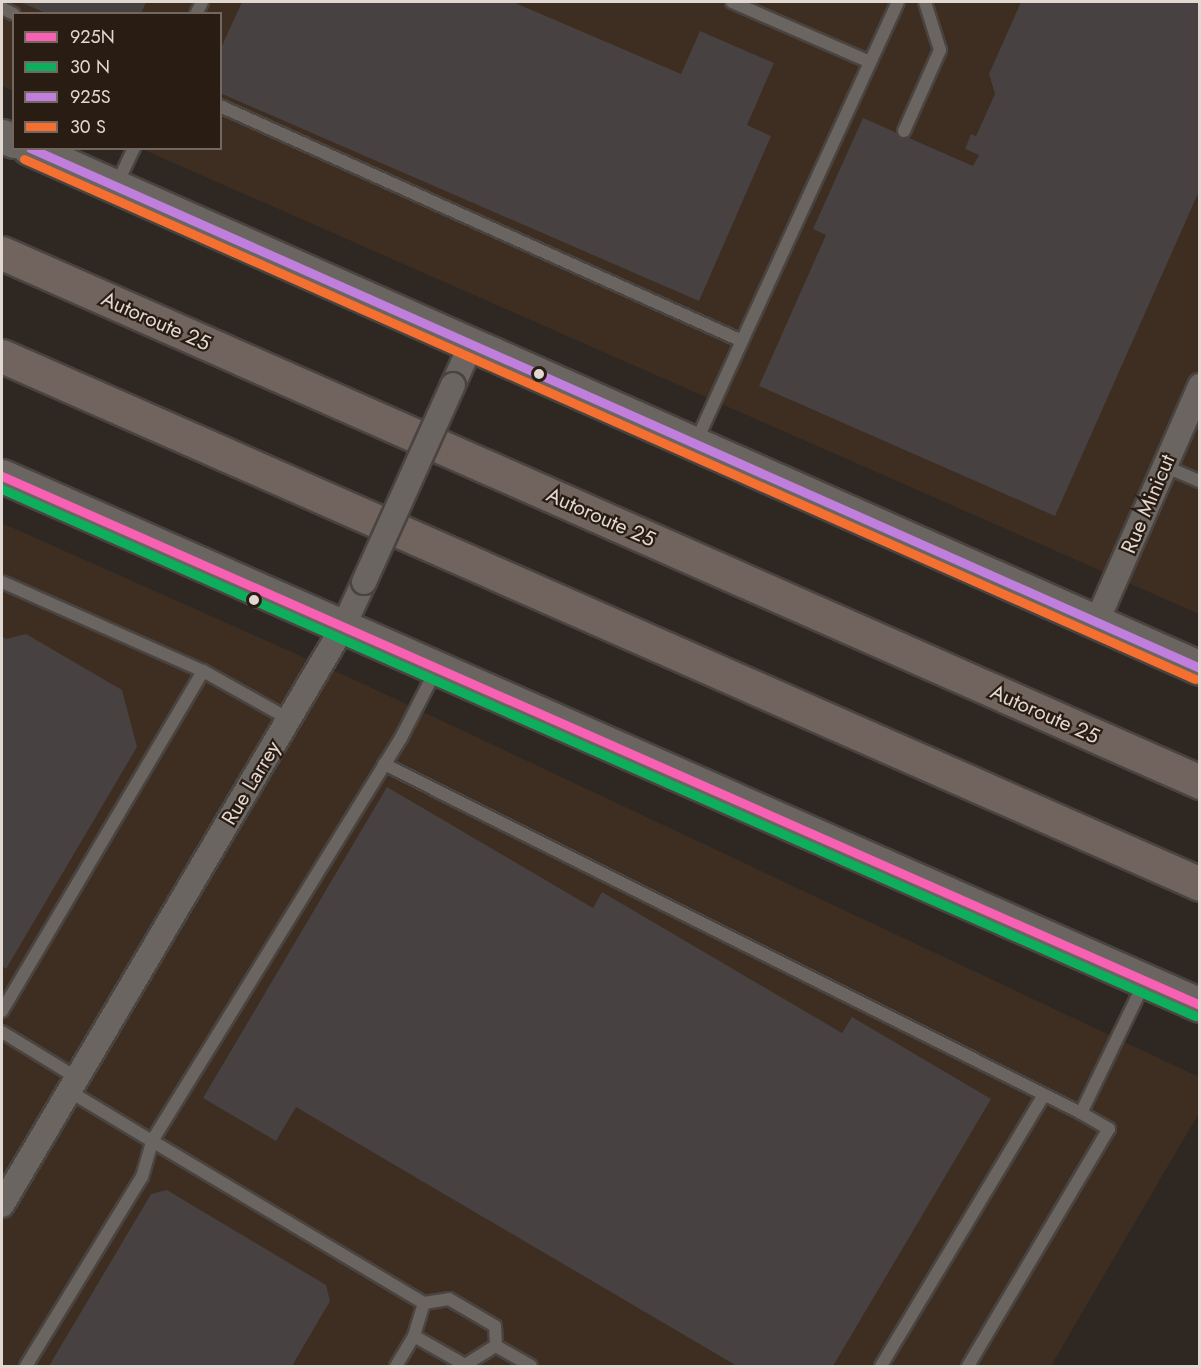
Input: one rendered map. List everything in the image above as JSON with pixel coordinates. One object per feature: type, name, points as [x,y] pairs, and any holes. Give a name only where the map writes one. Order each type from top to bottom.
[{"type":"highway","name":"Autoroute 25","points":[[2,253],[1200,782]]},
{"type":"highway","points":[[2,356],[1200,884]]},
{"type":"main road","points":[[33,150],[1200,668]]},
{"type":"main road","points":[[2,476],[1200,1005]]},
{"type":"street","name":"Rue Larrey","points":[[2,1205],[343,627],[471,345]]},
{"type":"street","name":"Rue Minicut","points":[[1097,621],[1164,466],[1195,411],[1200,386]]},
{"type":"lane","points":[[732,2],[870,62]]},
{"type":"lane","points":[[696,443],[898,2]]},
{"type":"lane","points":[[904,131],[940,50],[925,2]]},
{"type":"lane","points":[[222,107],[742,341]]},
{"type":"lane","points":[[116,187],[133,150]]},
{"type":"lane","points":[[1164,466],[1200,482]]},
{"type":"lane","points":[[2,582],[203,670],[289,719]]},
{"type":"lane","points":[[26,1366],[142,1177],[152,1141],[384,764],[437,668]]},
{"type":"lane","points":[[2,1011],[203,670]]},
{"type":"lane","points":[[384,764],[1081,1113],[1108,1129],[968,1366]]},
{"type":"lane","points":[[1081,1113],[1145,981]]},
{"type":"lane","points":[[2,1032],[152,1141],[424,1303],[448,1299],[495,1326],[496,1346]]},
{"type":"lane","points":[[881,1366],[1044,1095]]},
{"type":"lane","points":[[396,1366],[414,1336],[424,1303]]},
{"type":"lane","points":[[414,1336],[465,1365],[496,1346]]},
{"type":"lane","points":[[496,1346],[531,1366]]},
{"type":"shaded area","points":[[2,2],[1199,2],[1199,614],[144,150],[222,150],[222,12],[12,12],[12,91],[2,86]]},
{"type":"shaded area","points":[[2,523],[368,686],[1199,1077],[1199,1113],[1051,1366],[2,1366]]},
{"type":"building","points":[[20,2],[146,2],[142,12],[43,12]]},
{"type":"building","points":[[242,2],[513,2],[681,74],[700,31],[774,63],[747,125],[771,136],[699,301],[222,94],[222,46]]},
{"type":"building","points":[[1021,2],[1200,2],[1200,189],[1055,516],[759,386],[826,235],[813,229],[863,118],[973,166],[979,155],[965,149],[971,134],[976,136],[995,94],[989,74]]},
{"type":"building","points":[[26,634],[122,690],[137,747],[6,969],[2,966],[2,636],[6,639]]},
{"type":"building","points":[[387,787],[593,908],[602,892],[842,1033],[852,1017],[991,1099],[833,1366],[737,1366],[296,1107],[276,1141],[203,1098]]},
{"type":"building","points":[[167,1190],[326,1285],[330,1301],[292,1366],[49,1366],[151,1194]]},
{"type":"transit line","name":"925S","points":[[34,150],[1200,668]]},
{"type":"transit line","points":[[24,159],[1195,679]]},
{"type":"transit line","name":"925N","points":[[2,476],[1200,1005]]},
{"type":"transit line","points":[[2,489],[1195,1016]]}]
